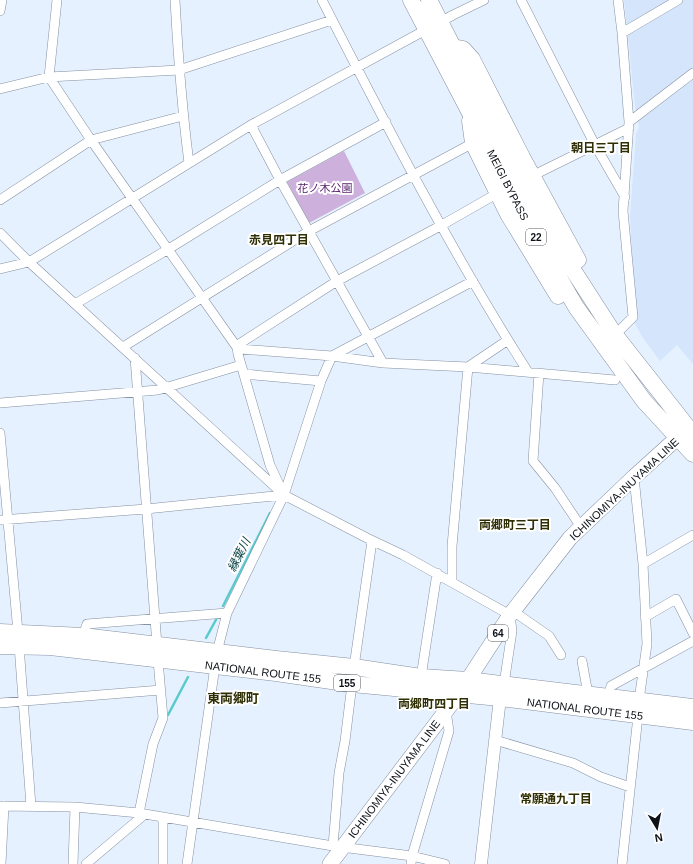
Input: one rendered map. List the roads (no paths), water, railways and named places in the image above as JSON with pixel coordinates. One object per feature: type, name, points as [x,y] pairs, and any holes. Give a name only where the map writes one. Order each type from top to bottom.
[{"type":"highway","name":"MEIGI BYPASS","points":[[429,0],[544,225],[615,335],[688,432],[693,454]]},
{"type":"highway","name":"MEIGI BYPASS","points":[[410,2],[528,224],[576,307],[644,401],[688,432]]},
{"type":"highway","name":"22","points":[[453,47],[463,49],[472,59],[532,176],[584,270],[591,298]]},
{"type":"highway","name":"22","points":[[469,111],[473,143],[508,214],[566,310],[615,380],[625,390],[644,401]]},
{"type":"highway","points":[[502,144],[522,157]]},
{"type":"highway","points":[[508,214],[528,224]]},
{"type":"highway","name":"NATIONAL ROUTE 155","points":[[0,632],[19,640],[50,648],[158,653],[216,659],[354,667],[422,677],[468,680],[502,691],[639,708],[693,707]]},
{"type":"highway","name":"NATIONAL ROUTE 155","points":[[0,646],[19,640],[83,636],[158,653]]},
{"type":"highway","name":"NATIONAL ROUTE 155","points":[[216,659],[352,684],[458,695],[502,691],[588,694],[608,697],[639,708],[693,722]]},
{"type":"main road","name":"ICHINOMIYA-INUYAMA LINE","points":[[330,864],[337,846],[446,711],[511,613],[570,538],[634,477],[688,432]]},
{"type":"street","points":[[0,10],[2,0]]},
{"type":"street","points":[[57,0],[49,77],[167,250],[240,350],[332,356],[382,363],[468,367],[615,380]]},
{"type":"street","points":[[175,0],[179,70],[189,163]]},
{"type":"street","points":[[322,0],[414,175],[473,281],[528,372]]},
{"type":"street","points":[[0,268],[29,262],[251,125],[440,22],[484,0]]},
{"type":"street","points":[[521,0],[595,145],[624,197]]},
{"type":"street","points":[[615,335],[633,317],[623,211],[629,125],[618,0]]},
{"type":"street","points":[[622,33],[678,0]]},
{"type":"street","points":[[0,89],[49,77],[179,70],[332,20]]},
{"type":"street","points":[[532,176],[595,145],[629,125],[693,74]]},
{"type":"street","points":[[0,200],[91,140],[183,116]]},
{"type":"street","points":[[75,304],[167,250],[280,180],[386,122]]},
{"type":"street","points":[[251,125],[382,363]]},
{"type":"street","points":[[123,347],[309,231],[473,143]]},
{"type":"street","points":[[236,346],[337,281],[442,225],[498,193]]},
{"type":"street","points":[[0,233],[29,262],[284,495],[372,541],[403,554],[511,613],[549,636],[561,655]]},
{"type":"street","points":[[187,864],[216,659],[227,613],[284,495],[321,381],[332,356],[473,281]]},
{"type":"street","points":[[468,367],[508,340]]},
{"type":"street","points":[[236,346],[270,465],[284,495]]},
{"type":"street","points":[[86,864],[142,814],[153,744],[163,718],[154,619],[135,358]]},
{"type":"street","points":[[0,403],[158,390],[241,365]]},
{"type":"street","points":[[452,582],[452,546],[468,367]]},
{"type":"street","points":[[539,373],[533,461],[555,488],[581,527]]},
{"type":"street","points":[[244,374],[321,381]]},
{"type":"street","points":[[0,433],[4,520],[19,640],[31,806]]},
{"type":"street","points":[[622,864],[647,644],[643,564],[634,477]]},
{"type":"street","points":[[4,520],[146,509],[284,495]]},
{"type":"street","points":[[643,564],[693,535]]},
{"type":"street","points":[[354,667],[372,541]]},
{"type":"street","points":[[422,677],[437,573]]},
{"type":"street","points":[[645,617],[676,599],[693,633]]},
{"type":"street","points":[[83,636],[87,624],[227,613]]},
{"type":"street","points":[[481,864],[495,740],[512,631],[511,613]]},
{"type":"street","points":[[608,697],[611,686],[693,641]]},
{"type":"street","points":[[582,661],[588,694]]},
{"type":"street","points":[[337,846],[339,773],[346,741],[352,684]]},
{"type":"street","points":[[0,703],[161,690]]},
{"type":"street","points":[[411,860],[448,731],[446,711]]},
{"type":"street","points":[[495,740],[573,763],[601,777],[630,787]]},
{"type":"street","points":[[1,864],[2,806],[31,806],[75,807],[142,814],[337,846],[411,860],[445,864]]},
{"type":"street","points":[[73,864],[75,807]]},
{"type":"street","points":[[163,817],[163,864]]},
{"type":"waterway","name":"縁葉川","points":[[223,606],[270,513]]},
{"type":"waterway","name":"縁葉川","points":[[206,638],[218,616]]},
{"type":"waterway","name":"縁葉川","points":[[168,715],[188,677]]},
{"type":"district","name":"朝日三丁目","points":[[601,148]]},
{"type":"district","name":"赤見四丁目","points":[[279,240]]},
{"type":"district","name":"両郷町三丁目","points":[[515,525]]},
{"type":"district","name":"東両郷町","points":[[233,698]]},
{"type":"district","name":"両郷町四丁目","points":[[434,704]]},
{"type":"district","name":"常願通九丁目","points":[[556,799]]},
{"type":"park label","name":"花ノ木公園","points":[[325,188]]}]
